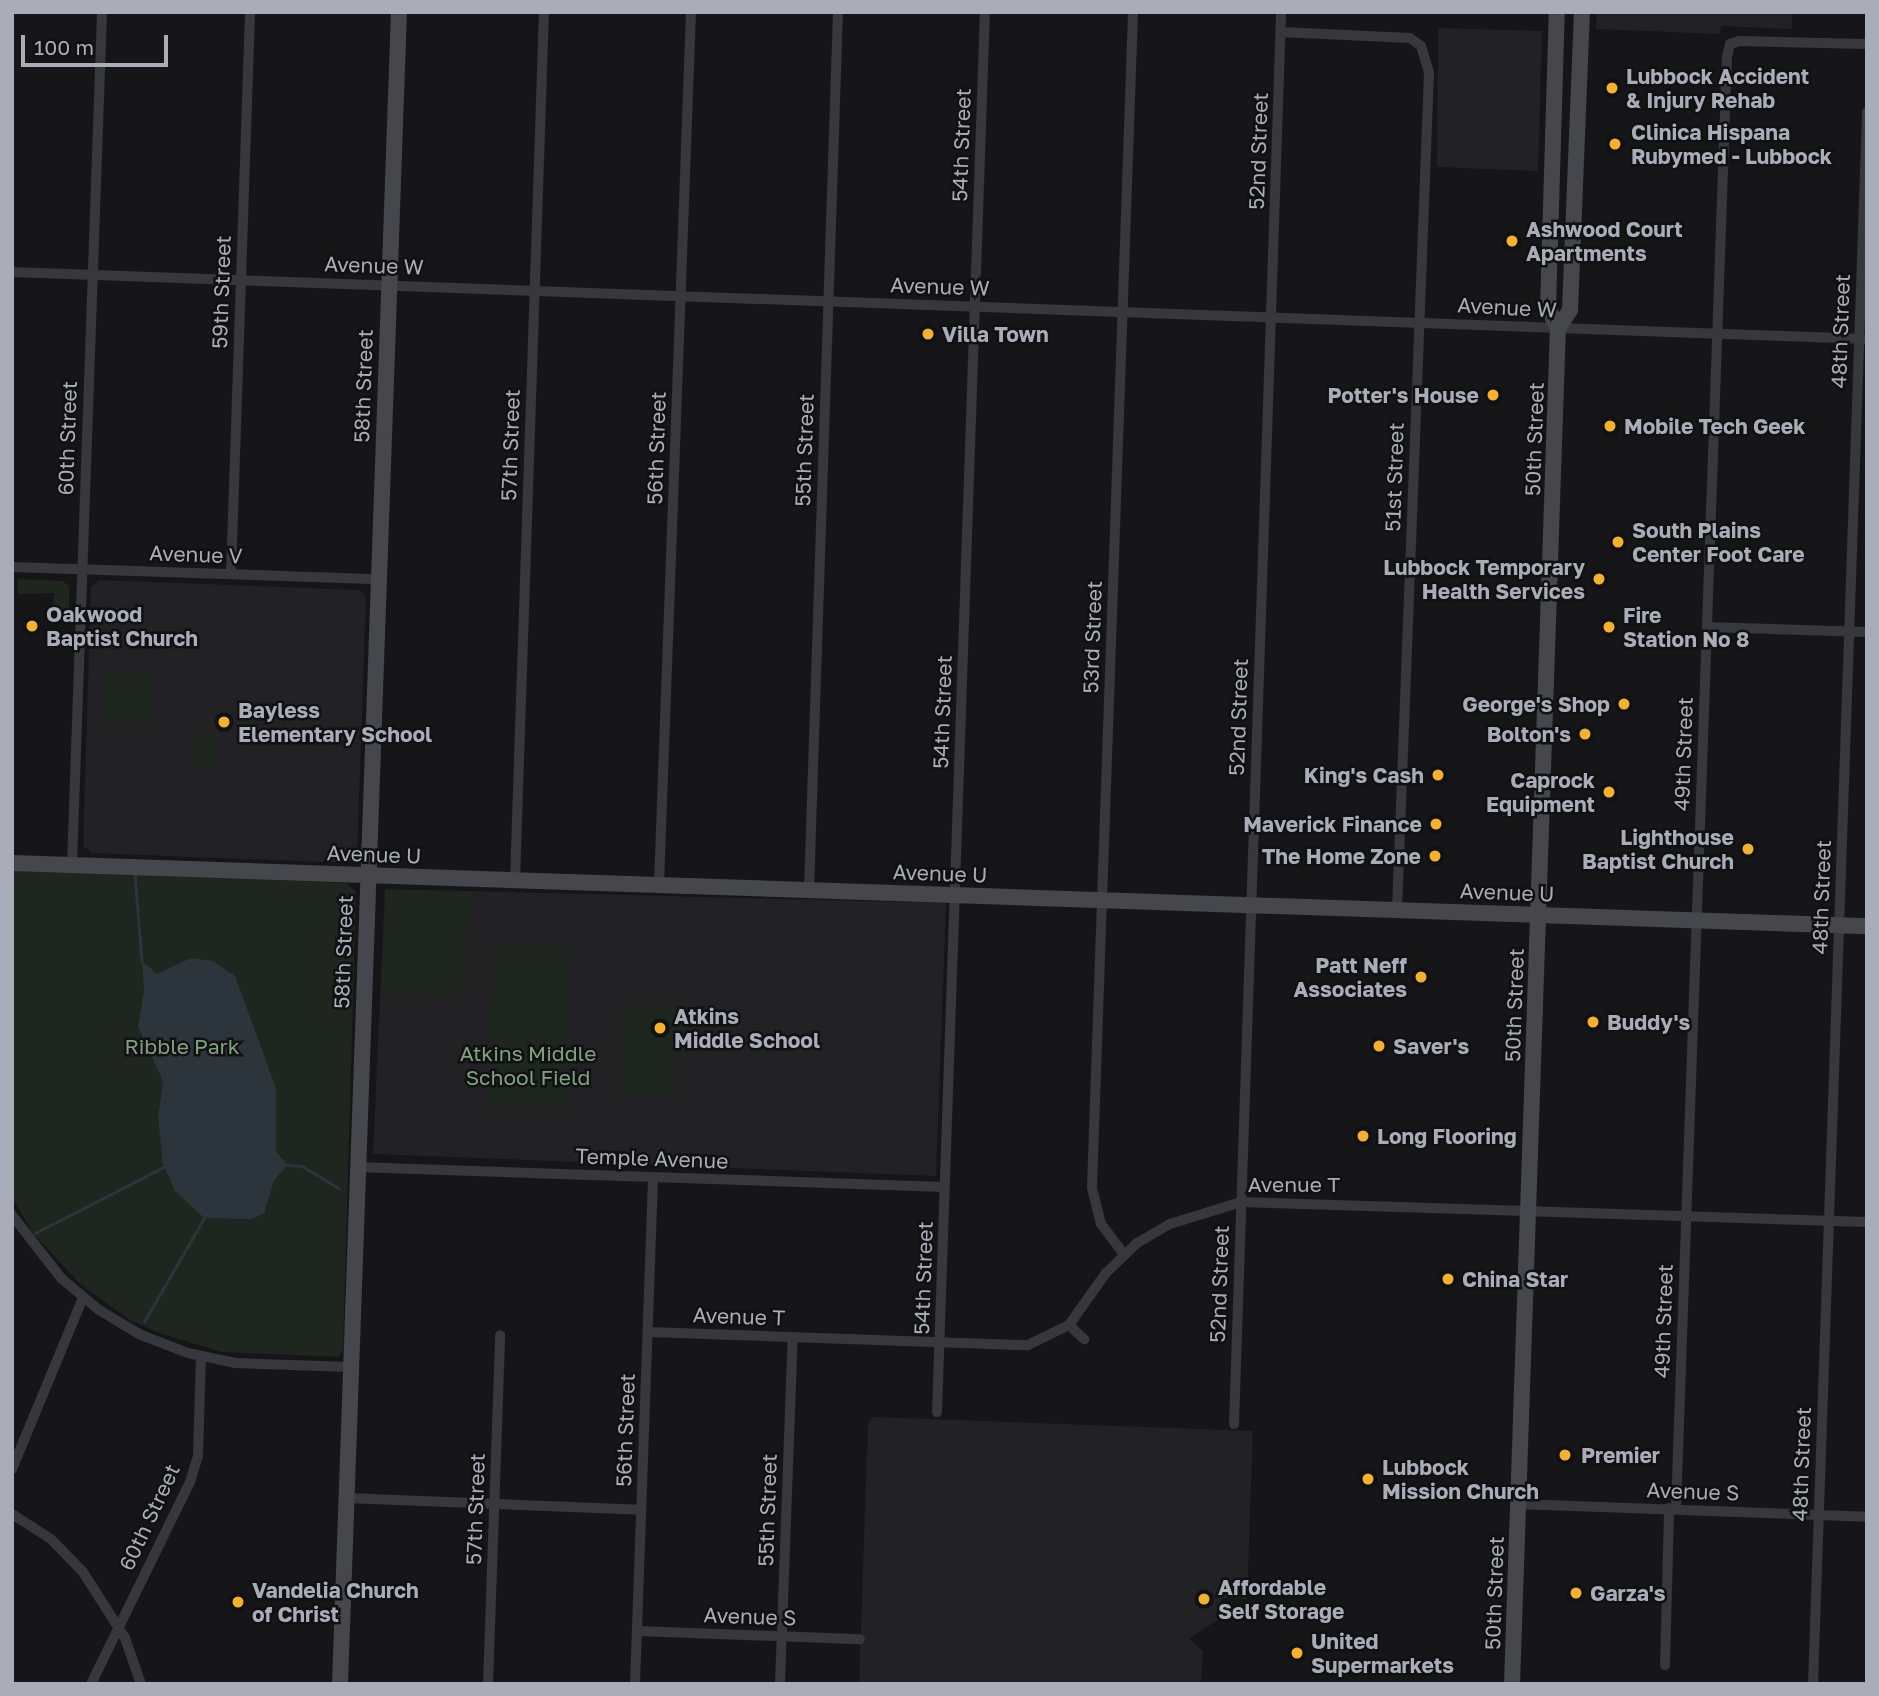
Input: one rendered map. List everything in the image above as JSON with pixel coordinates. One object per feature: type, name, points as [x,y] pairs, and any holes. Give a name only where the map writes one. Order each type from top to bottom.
[{"type":"street","name":"60th Street","points":[[72,864],[102,12]]},
{"type":"street","name":"59th Street","points":[[231,574],[250,12]]},
{"type":"street","name":"58th Street","points":[[340,1684],[399,12]]},
{"type":"street","name":"57th Street","points":[[515,880],[544,12]]},
{"type":"street","name":"56th Street","points":[[659,884],[691,12]]},
{"type":"street","name":"55th Street","points":[[809,890],[838,12]]},
{"type":"street","name":"54th Street","points":[[937,1412],[985,12]]},
{"type":"street","name":"53rd Street","points":[[1123,1254],[1101,1224],[1093,1187],[1133,12]]},
{"type":"street","name":"52nd Street","points":[[1234,1424],[1281,12]]},
{"type":"street","name":"50th Street","points":[[1512,1684],[1558,328],[1548,308],[1557,12]]},
{"type":"street","name":"50th Street","points":[[1558,328],[1570,310],[1582,12]]},
{"type":"street","name":"51st Street","points":[[1281,32],[1410,38],[1421,46],[1429,73],[1397,909]]},
{"type":"street","name":"49th Street","points":[[1665,1665],[1686,1216],[1717,334],[1730,44],[1867,44]]},
{"type":"street","name":"48th Street","points":[[1813,1684],[1849,632],[1863,339],[1867,112]]},
{"type":"street","name":"Avenue W","points":[[12,272],[1863,339]]},
{"type":"street","name":"Avenue V","points":[[12,567],[378,579]]},
{"type":"street","points":[[1707,627],[1867,632]]},
{"type":"street","name":"Avenue U","points":[[12,863],[1867,926]]},
{"type":"street","name":"Temple Avenue","points":[[357,1167],[945,1187]]},
{"type":"street","name":"56th Street","points":[[635,1684],[653,1178]]},
{"type":"street","name":"Avenue T","points":[[648,1332],[1028,1345],[1069,1325],[1123,1254],[1170,1224],[1241,1202],[1867,1222]]},
{"type":"street","points":[[12,1215],[44,1260],[83,1298],[141,1335],[201,1356],[266,1366],[351,1367]]},
{"type":"street","points":[[12,1469],[83,1298]]},
{"type":"street","points":[[1069,1325],[1084,1339]]},
{"type":"street","name":"57th Street","points":[[488,1684],[500,1335]]},
{"type":"street","name":"55th Street","points":[[780,1684],[793,1337]]},
{"type":"street","name":"60th Street","points":[[91,1684],[190,1482],[198,1455],[201,1356]]},
{"type":"street","points":[[346,1498],[641,1510]]},
{"type":"street","name":"Avenue S","points":[[1518,1504],[1867,1517]]},
{"type":"street","points":[[12,1514],[51,1539],[83,1572],[119,1628],[141,1684]]},
{"type":"street","name":"Avenue S","points":[[637,1631],[860,1639]]},
{"type":"shaded area","points":[[1597,12],[1792,12],[1792,29],[1721,26],[1720,34],[1596,29]]},
{"type":"shaded area","points":[[1438,28],[1542,31],[1538,171],[1437,167]]},
{"type":"shaded area","name":"Bayless Elementary School","points":[[99,580],[360,590],[366,597],[357,855],[349,863],[92,853],[83,846],[91,587]]},
{"type":"shaded area","name":"Atkins Middle School","points":[[385,889],[946,903],[936,1176],[373,1154]]},
{"type":"shaded area","points":[[191,958],[213,961],[235,976],[276,1088],[276,1151],[287,1165],[274,1181],[264,1213],[252,1219],[204,1218],[175,1191],[163,1163],[158,1117],[163,1081],[138,1027],[144,991],[142,961],[157,974]]},
{"type":"shaded area","points":[[873,1417],[1253,1431],[1247,1599],[1221,1598],[1220,1618],[1189,1639],[1203,1651],[1201,1684],[859,1684],[868,1423]]},
{"type":"green space","points":[[18,579],[63,581],[69,586],[69,610],[53,610],[54,593],[18,594]]},
{"type":"green space","points":[[104,673],[152,675],[150,723],[102,722]]},
{"type":"green space","points":[[201,732],[219,734],[216,767],[197,767],[195,743]]},
{"type":"green space","name":"Ribble Park","points":[[12,869],[346,883],[356,891],[343,1349],[339,1357],[222,1352],[159,1333],[130,1320],[80,1284],[33,1233],[12,1198]]},
{"type":"green space","points":[[386,890],[470,893],[466,986],[452,998],[381,993]]},
{"type":"green space","name":"Atkins Middle School Field","points":[[493,945],[571,947],[566,1107],[487,1106]]},
{"type":"green space","points":[[629,1003],[672,1005],[676,1009],[673,1092],[668,1097],[625,1095],[621,1090],[624,1008]]},
{"type":"waterway","points":[[135,874],[142,961]]},
{"type":"waterway","points":[[287,1165],[302,1166],[339,1188]]},
{"type":"waterway","points":[[35,1233],[164,1167]]},
{"type":"waterway","points":[[144,1322],[204,1218]]},
{"type":"place","name":"Lubbock Accident & Injury Rehab","points":[[1612,88]]},
{"type":"place","name":"Clinica Hispana Rubymed - Lubbock","points":[[1615,144]]},
{"type":"place","name":"Ashwood Court Apartments","points":[[1512,241]]},
{"type":"place","name":"Villa Town","points":[[928,334]]},
{"type":"place","name":"Potter's House","points":[[1493,395]]},
{"type":"place","name":"Mobile Tech Geek","points":[[1610,426]]},
{"type":"place","name":"South Plains Center Foot Care","points":[[1618,542]]},
{"type":"place","name":"Lubbock Temporary Health Services","points":[[1599,579]]},
{"type":"place","name":"Oakwood Baptist Church","points":[[32,626]]},
{"type":"place","name":"Fire Station No 8","points":[[1609,627]]},
{"type":"place","name":"George's Shop","points":[[1624,704]]},
{"type":"place","name":"Bayless Elementary School","points":[[224,722]]},
{"type":"place","name":"Bolton's","points":[[1585,734]]},
{"type":"place","name":"King's Cash","points":[[1438,775]]},
{"type":"place","name":"Caprock Equipment","points":[[1609,792]]},
{"type":"place","name":"Maverick Finance","points":[[1436,824]]},
{"type":"place","name":"Lighthouse Baptist Church","points":[[1748,849]]},
{"type":"place","name":"The Home Zone","points":[[1435,856]]},
{"type":"place","name":"Patt Neff Associates","points":[[1421,977]]},
{"type":"place","name":"Buddy's","points":[[1593,1022]]},
{"type":"place","name":"Atkins Middle School","points":[[660,1028]]},
{"type":"place","name":"Saver's","points":[[1379,1046]]},
{"type":"place","name":"Long Flooring","points":[[1363,1136]]},
{"type":"place","name":"China Star","points":[[1448,1279]]},
{"type":"place","name":"Premier","points":[[1565,1455]]},
{"type":"place","name":"Lubbock Mission Church","points":[[1368,1479]]},
{"type":"place","name":"Garza's","points":[[1576,1593]]},
{"type":"place","name":"Affordable Self Storage","points":[[1204,1599]]},
{"type":"place","name":"Vandelia Church of Christ","points":[[238,1602]]},
{"type":"place","name":"United Supermarkets","points":[[1297,1653]]}]
